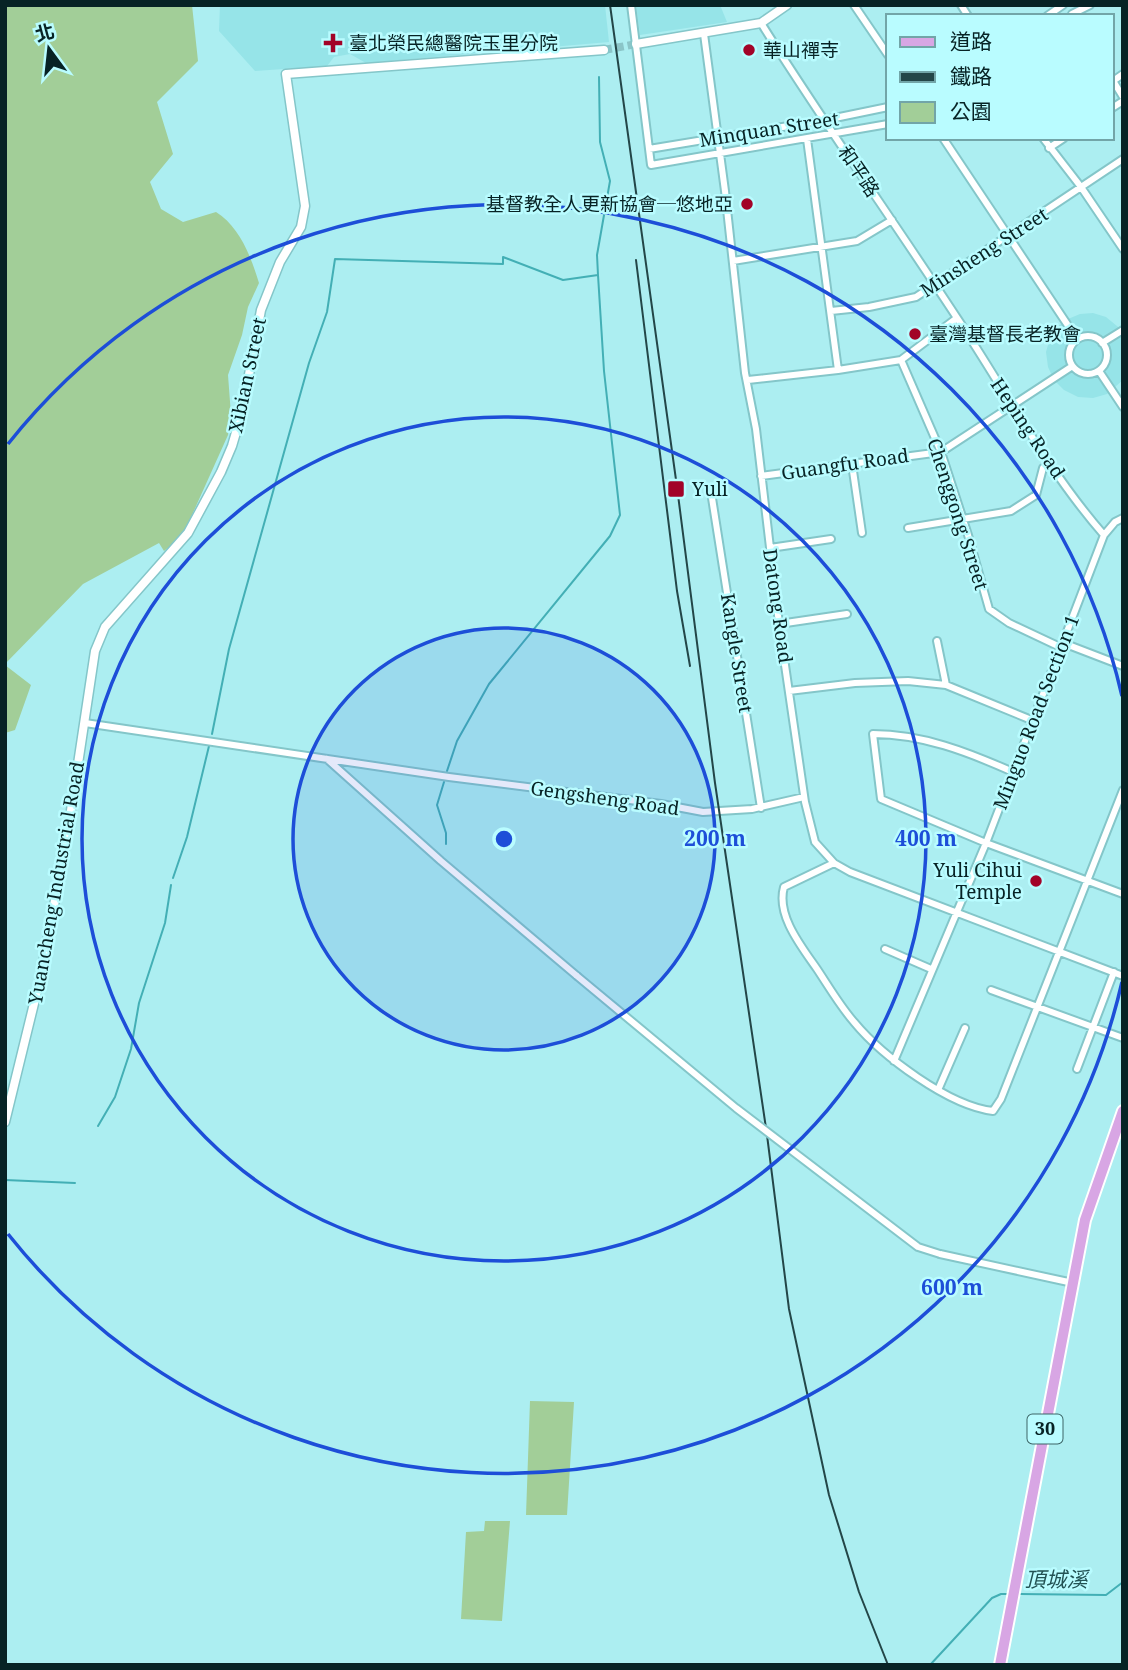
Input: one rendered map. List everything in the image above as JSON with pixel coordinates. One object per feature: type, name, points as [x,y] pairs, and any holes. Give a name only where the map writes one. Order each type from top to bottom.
[{"type":"main road","name":"30","points":[[1000,1665],[1085,1220],[1121,1119]]},
{"type":"street","points":[[631,5],[649,149]]},
{"type":"street","points":[[636,44],[761,23],[787,5]]},
{"type":"street","points":[[854,5],[886,52]]},
{"type":"street","points":[[1074,14],[1090,5]]},
{"type":"street","name":"和平路","points":[[761,23],[957,318]]},
{"type":"street","name":"Datong Road","points":[[704,34],[779,624],[804,797],[815,842],[834,863],[850,872],[1123,976]]},
{"type":"street","name":"Xibian Street","points":[[99,643],[105,627],[188,533],[232,446],[249,380],[261,310],[280,262],[301,227],[304,214],[286,74],[604,50]]},
{"type":"street","points":[[1114,82],[1123,99]]},
{"type":"street","name":"Minquan Street","points":[[886,107],[649,149],[651,165],[886,124]]},
{"type":"street","points":[[807,139],[838,370]]},
{"type":"street","points":[[944,140],[1077,339]]},
{"type":"street","points":[[1045,140],[1123,249]]},
{"type":"street","points":[[1049,148],[1062,140]]},
{"type":"street","name":"Minsheng Street","points":[[831,311],[869,307],[916,297],[1123,159]]},
{"type":"street","points":[[733,261],[857,241],[892,220]]},
{"type":"street","points":[[748,380],[901,360],[957,318]]},
{"type":"street","name":"Heping Road","points":[[957,318],[1051,464],[1104,535]]},
{"type":"street","points":[[1102,343],[1123,330]]},
{"type":"street","points":[[1087,336],[1102,343],[1107,356],[1103,368],[1086,375],[1071,367],[1068,351],[1077,339],[1087,336]]},
{"type":"street","name":"Chenggong Street","points":[[901,360],[941,452],[989,609],[1009,623],[1060,647],[1072,646],[1123,666]]},
{"type":"street","name":"Guangfu Road","points":[[761,476],[941,452],[1071,367]]},
{"type":"street","points":[[1099,371],[1123,407]]},
{"type":"street","points":[[852,464],[862,533]]},
{"type":"street","points":[[908,528],[1011,511],[1036,495],[1044,468],[1051,464]]},
{"type":"street","name":"Kangle Street","points":[[712,498],[761,807]]},
{"type":"street","name":"Minguo Road Section 1","points":[[894,1061],[986,843],[1104,535],[1115,522],[1123,518]]},
{"type":"street","points":[[770,548],[831,539]]},
{"type":"street","points":[[779,624],[847,614]]},
{"type":"street","points":[[937,641],[946,685]]},
{"type":"street","name":"Yuancheng Industrial Road","points":[[5,1122],[40,979],[67,837],[95,650],[99,643]]},
{"type":"street","points":[[789,691],[895,682],[946,685],[1034,721]]},
{"type":"street","name":"Gengsheng Road","points":[[85,723],[703,812],[724,813],[804,797]]},
{"type":"street","points":[[1013,772],[953,748],[899,734],[873,734],[881,799],[986,843],[1123,894]]},
{"type":"street","points":[[326,757],[442,861],[577,976],[799,1158],[918,1247],[1073,1283]]},
{"type":"street","points":[[834,863],[784,887],[780,899],[800,947],[854,1022],[894,1061],[938,1090],[978,1110],[993,1111],[1001,1099],[1123,790]]},
{"type":"street","points":[[1115,809],[1123,812]]},
{"type":"street","points":[[885,949],[932,968]]},
{"type":"street","points":[[1077,1069],[1114,972]]},
{"type":"street","points":[[991,990],[1123,1038]]},
{"type":"street","points":[[938,1090],[965,1028]]},
{"type":"shaded area","name":"臺北榮民總醫院玉里分院","points":[[220,5],[605,5],[609,42],[366,63],[350,54],[334,57],[327,66],[255,71],[219,31]]},
{"type":"shaded area","points":[[636,5],[720,5],[727,22],[640,35]]},
{"type":"shaded area","points":[[1093,313],[1106,317],[1123,331],[1123,380],[1107,394],[1093,398],[1078,397],[1064,390],[1054,380],[1048,367],[1046,352],[1057,327],[1080,314]]},
{"type":"green space","points":[[5,5],[192,5],[198,61],[157,102],[173,154],[150,182],[161,209],[183,222],[216,212],[224,218],[244,243],[259,283],[248,307],[242,335],[228,375],[231,415],[228,435],[183,535],[164,551],[159,543],[83,584],[5,664]]},
{"type":"green space","points":[[5,665],[31,685],[15,730],[5,733]]},
{"type":"green space","points":[[530,1401],[574,1402],[567,1515],[526,1515]]},
{"type":"green space","points":[[485,1521],[510,1521],[502,1621],[461,1619],[466,1532],[484,1531]]},
{"type":"waterway","points":[[212,734],[229,649],[309,363],[327,312],[335,259],[503,264],[503,257],[563,280],[598,275],[597,255],[610,181],[600,142],[599,77]]},
{"type":"waterway","points":[[447,771],[457,741],[489,684],[610,536],[620,515],[604,371],[598,275]]},
{"type":"waterway","points":[[173,878],[187,837],[209,746]]},
{"type":"waterway","points":[[444,782],[437,805],[446,833],[446,844]]},
{"type":"waterway","points":[[98,1126],[115,1097],[131,1049],[139,1003],[165,923],[171,885]]},
{"type":"waterway","points":[[5,1180],[75,1183]]},
{"type":"waterway","name":"頂城溪","points":[[1020,1594],[1106,1595],[1123,1582]]},
{"type":"waterway","name":"頂城溪","points":[[930,1665],[992,1598],[1011,1594]]},
{"type":"tunnel","points":[[604,50],[636,44]]},
{"type":"railway","points":[[610,5],[789,1309],[829,1495],[859,1592],[888,1665]]},
{"type":"railway","points":[[636,260],[677,591],[690,666]]},
{"type":"place","name":"臺北榮民總醫院玉里分院","points":[[333,43]]},
{"type":"place","name":"華山禪寺","points":[[749,50]]},
{"type":"place","name":"基督教全人更新協會─悠地亞","points":[[747,204]]},
{"type":"place","name":"臺灣基督長老教會","points":[[915,334]]},
{"type":"place","name":"Yuli","points":[[676,489]]},
{"type":"place","name":"Yuli Cihui Temple","points":[[1036,881]]}]
